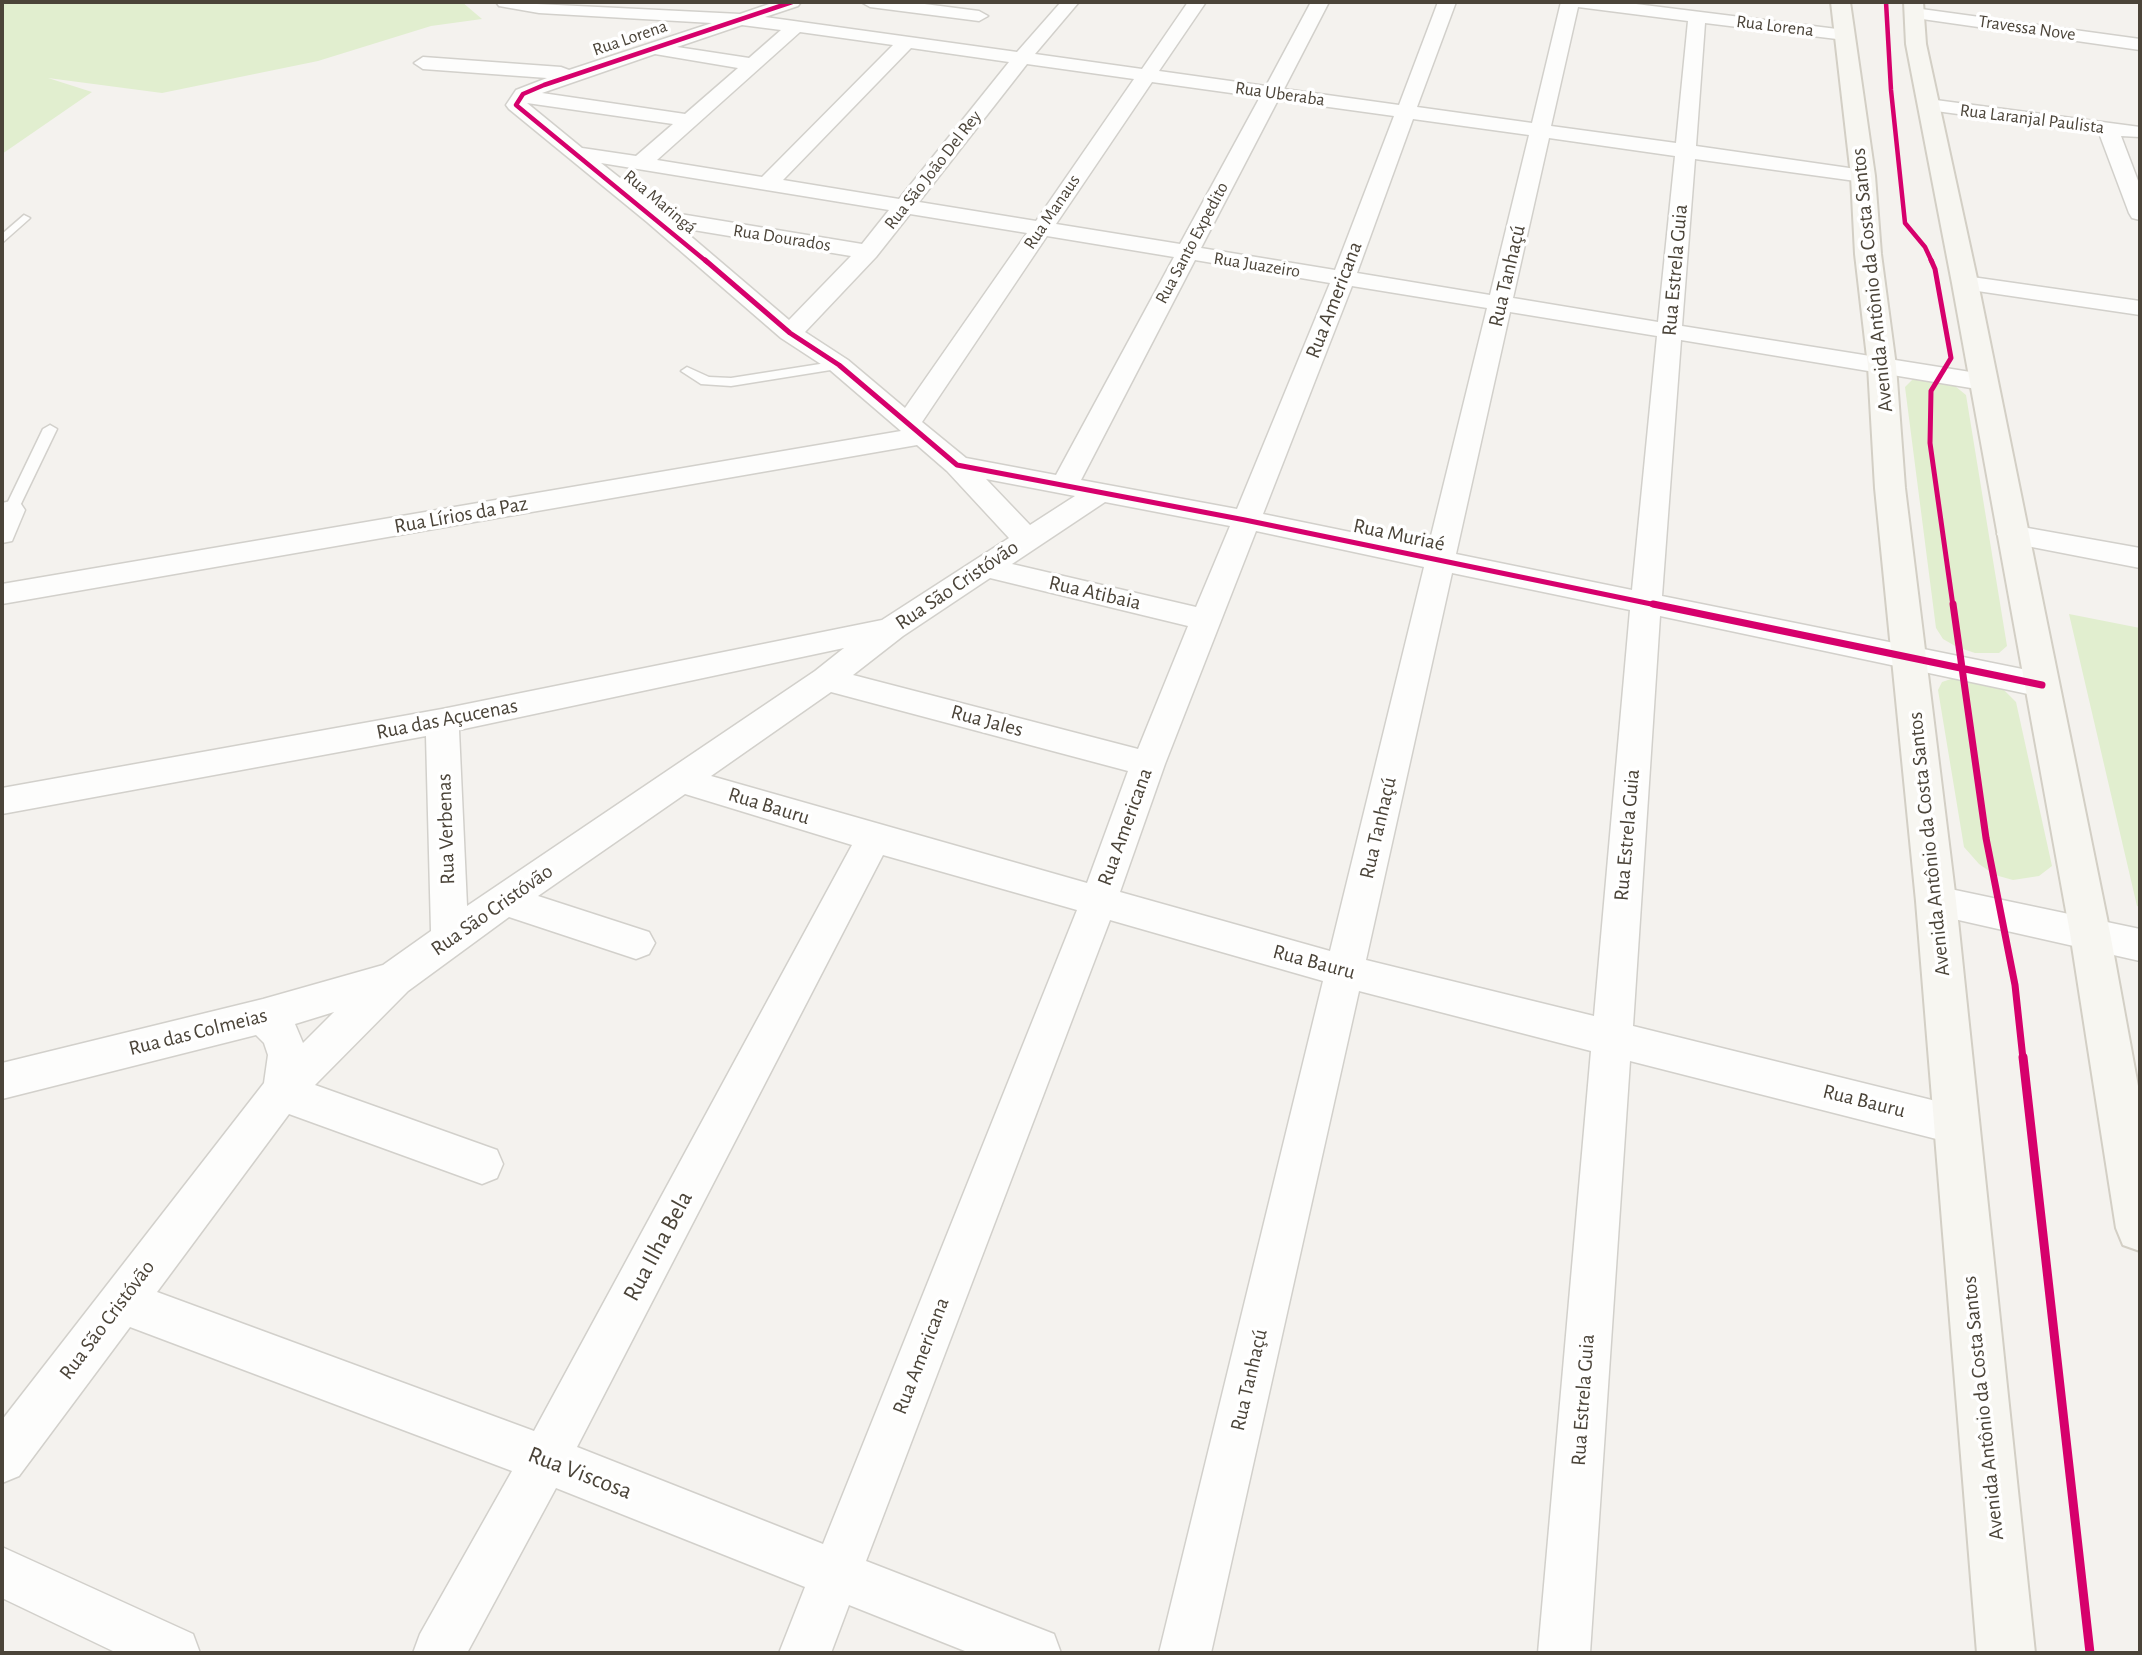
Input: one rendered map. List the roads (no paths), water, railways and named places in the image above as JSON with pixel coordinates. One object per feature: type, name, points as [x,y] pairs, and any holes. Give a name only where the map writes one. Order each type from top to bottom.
[{"type":"street","name":"Rua Uberaba","points":[[505,2],[527,7],[580,6],[796,26],[1863,176]]},
{"type":"street","points":[[687,35],[696,17],[718,2]]},
{"type":"street","name":"Rua Lorena","points":[[521,96],[650,47],[792,2]]},
{"type":"street","points":[[870,2],[979,16]]},
{"type":"street","name":"Rua São João Del Rey","points":[[790,333],[868,252],[1021,59],[1070,2]]},
{"type":"street","name":"Rua Manaus","points":[[914,430],[1041,230],[1197,2]]},
{"type":"street","name":"Rua Santo Expedito","points":[[1065,484],[1320,2]]},
{"type":"street","name":"Rua Americana","points":[[805,1653],[1099,901],[1148,764],[1343,280],[1447,2]]},
{"type":"street","name":"Rua Tanhaçú","points":[[1185,1653],[1570,2]]},
{"type":"street","name":"Rua Lorena","points":[[1580,2],[1845,35]]},
{"type":"street","name":"Avenida Antônio da Costa Santos","points":[[1840,2],[1863,176],[1868,254],[1882,366],[1890,488],[1937,901],[2007,1653]]},
{"type":"street","points":[[1913,7],[1916,44],[1965,283],[2011,534],[2090,933],[2140,1228]]},
{"type":"street","name":"Travessa Nove","points":[[1913,7],[2140,45]]},
{"type":"street","name":"Rua Estrela Guia","points":[[1564,1653],[1646,604],[1697,17]]},
{"type":"street","points":[[641,163],[796,26]]},
{"type":"street","points":[[768,183],[906,42]]},
{"type":"street","points":[[650,47],[751,64]]},
{"type":"street","points":[[423,63],[575,74]]},
{"type":"street","points":[[521,96],[688,120]]},
{"type":"street","name":"Rua Maringá","points":[[521,96],[516,105],[655,217],[790,333]]},
{"type":"street","name":"Rua Laranjal Paulista","points":[[1928,105],[2137,132]]},
{"type":"street","points":[[2108,129],[2140,213]]},
{"type":"street","name":"Rua Juazeiro","points":[[574,152],[1343,280],[1983,382]]},
{"type":"street","name":"Rua Dourados","points":[[655,217],[868,252]]},
{"type":"street","points":[[1965,283],[2140,308]]},
{"type":"street","name":"Rua Muriaé","points":[[790,333],[839,365],[957,465],[1026,539]]},
{"type":"street","name":"Rua Lírios da Paz","points":[[2,594],[914,430]]},
{"type":"street","name":"Rua Muriaé","points":[[957,465],[1103,491],[2042,685]]},
{"type":"street","name":"Rua São Cristóvão","points":[[2,1459],[281,1093],[394,979],[825,679],[892,628],[1103,491]]},
{"type":"street","points":[[2011,534],[2140,558]]},
{"type":"street","name":"Rua Atibaia","points":[[983,567],[1206,620]]},
{"type":"street","name":"Rua das Açucenas","points":[[2,802],[442,721],[892,628]]},
{"type":"street","name":"Rua Jales","points":[[825,679],[1148,764]]},
{"type":"street","name":"Rua Verbenas","points":[[442,721],[450,938]]},
{"type":"street","name":"Rua Bauru","points":[[678,779],[874,838],[1345,971],[1956,1125]]},
{"type":"street","name":"Rua Ilha Bela","points":[[439,1653],[545,1460],[874,838]]},
{"type":"street","points":[[505,901],[636,943]]},
{"type":"street","points":[[1937,901],[2140,945]]},
{"type":"street","name":"Rua das Colmeias","points":[[2,1081],[263,1016],[394,979]]},
{"type":"street","points":[[263,1016],[279,1033],[288,1055],[288,1069],[281,1093],[482,1164]]},
{"type":"street","name":"Rua Viscosa","points":[[121,1301],[545,1460],[1035,1653]]},
{"type":"street","points":[[2,1572],[174,1653]]},
{"type":"lane","points":[[2,240],[23,218]]},
{"type":"lane","points":[[687,371],[706,381],[731,382],[839,365]]},
{"type":"lane","points":[[6,522],[50,429]]}]
